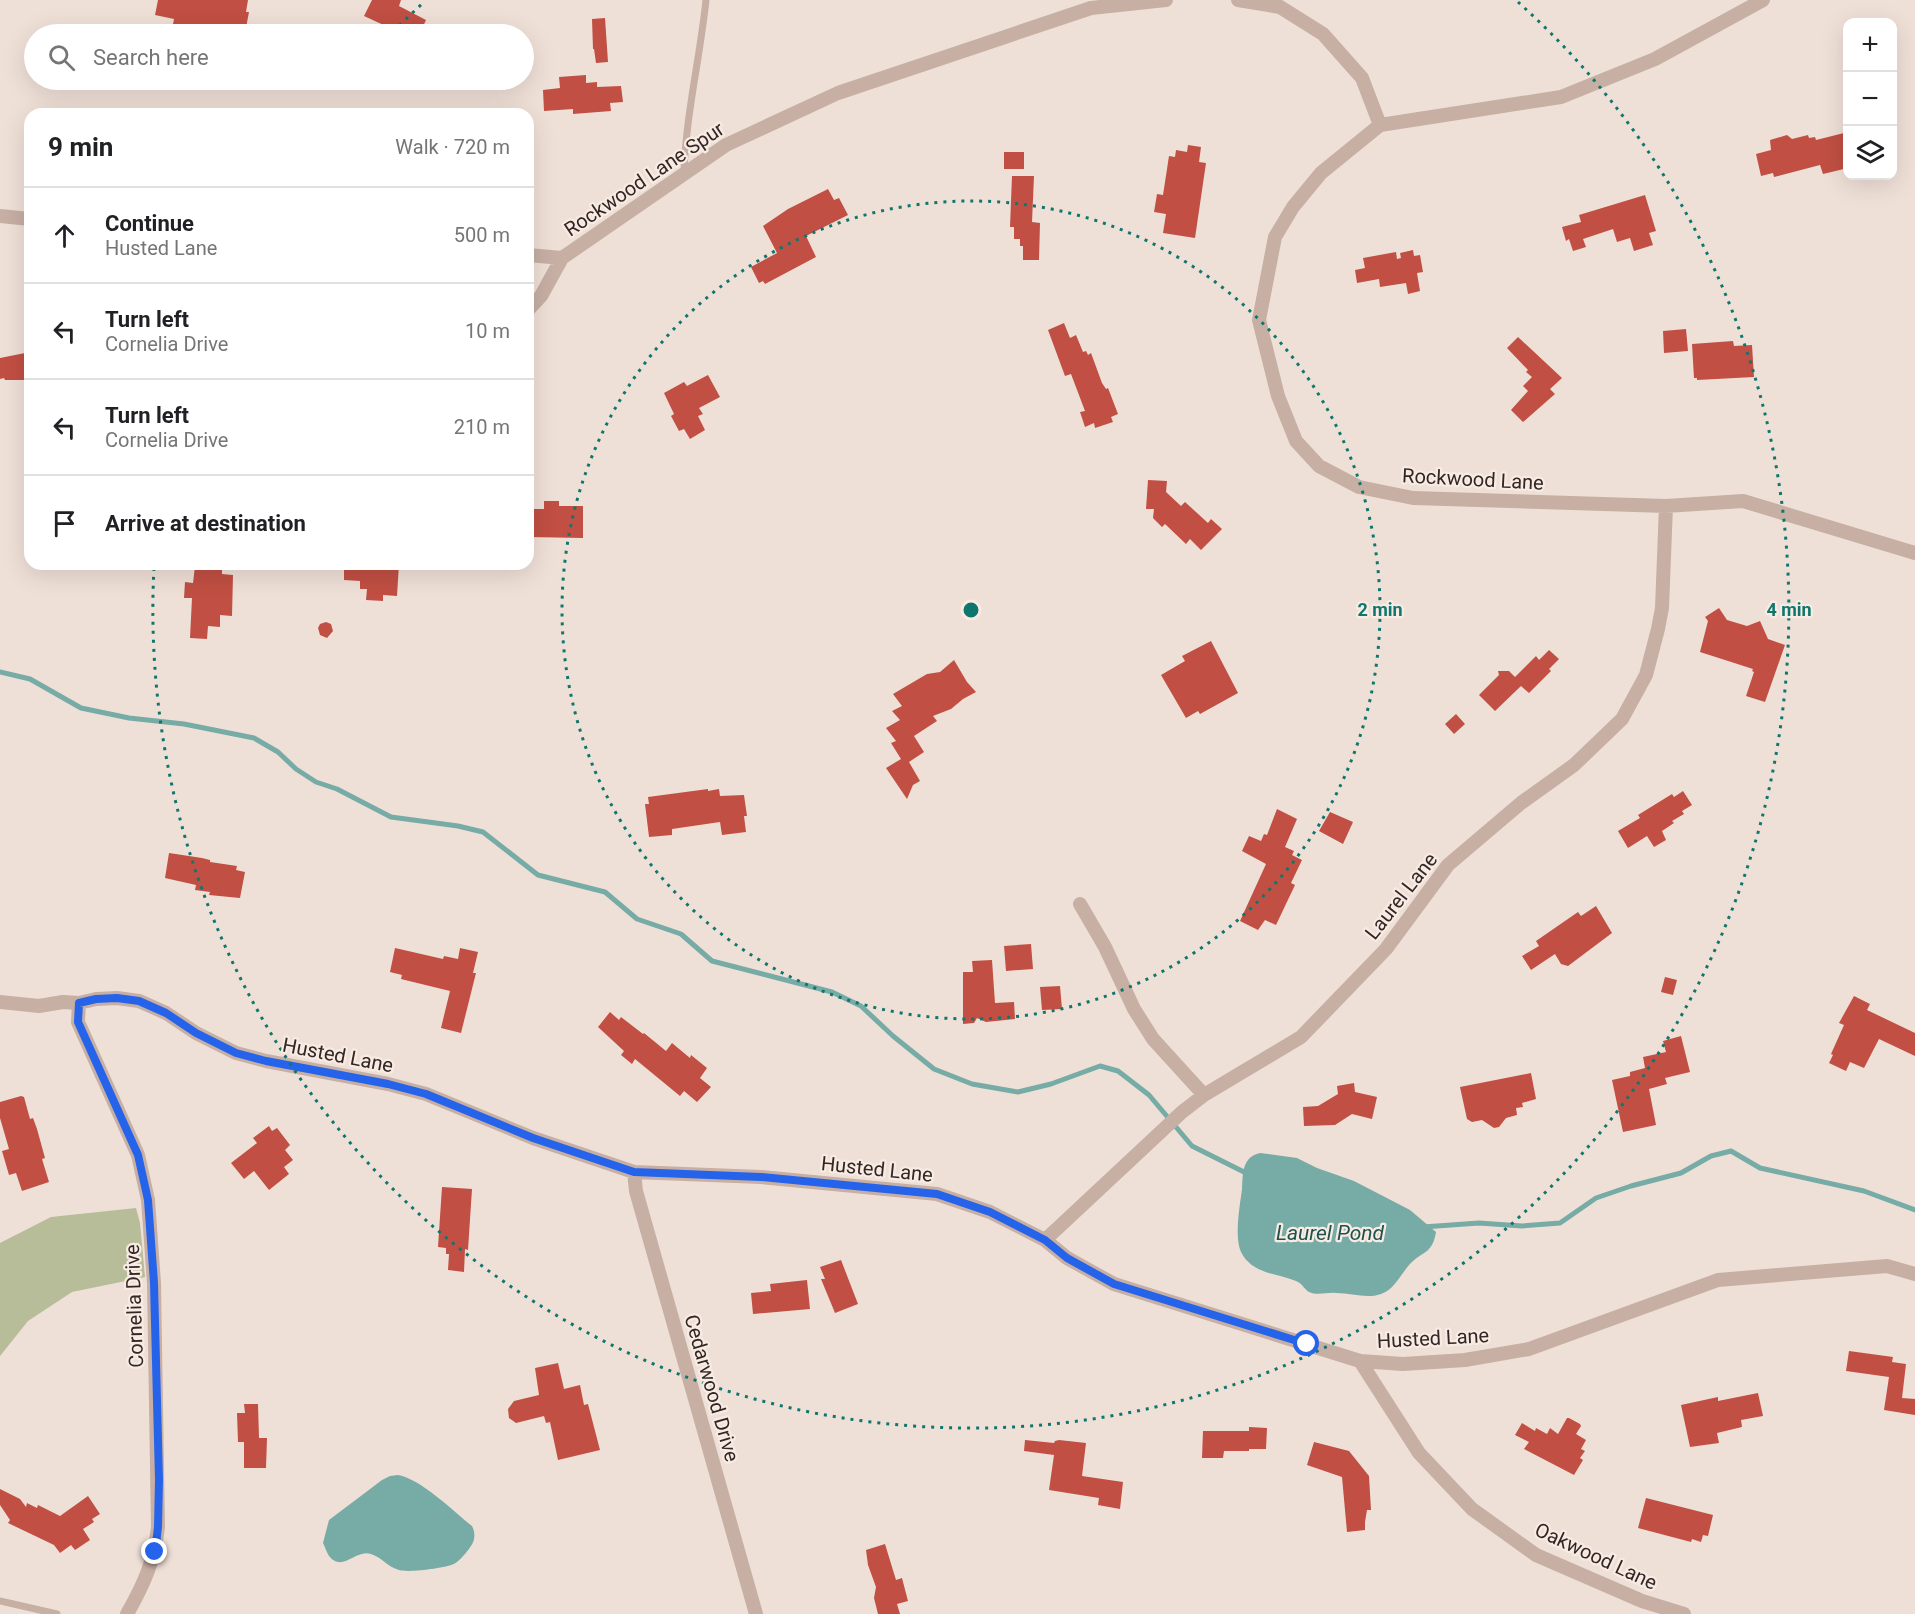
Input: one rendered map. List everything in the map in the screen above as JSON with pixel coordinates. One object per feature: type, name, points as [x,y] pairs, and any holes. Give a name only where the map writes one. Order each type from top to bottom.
[{"type":"street","name":"Rockwood Lane Spur","points":[[534,304],[541,296],[562,258],[726,145],[838,93],[1091,8],[1166,0]]},
{"type":"street","points":[[1238,0],[1280,7],[1323,34],[1362,78],[1380,125],[1561,97],[1655,59],[1763,0]]},
{"type":"street","name":"Rockwood Lane","points":[[1380,125],[1321,173],[1293,207],[1275,237],[1259,320],[1278,396],[1296,441],[1319,466],[1359,487],[1413,498],[1666,506],[1743,501],[1915,553]]},
{"type":"street","points":[[0,216],[24,218]]},
{"type":"street","name":"Rockwood Lane Spur","points":[[534,256],[562,258]]},
{"type":"street","name":"Laurel Lane","points":[[1045,1240],[1182,1112],[1204,1095],[1301,1037],[1386,949],[1448,866],[1521,803],[1574,765],[1622,719],[1646,675],[1658,629],[1662,608],[1666,506]]},
{"type":"street","points":[[1080,904],[1105,947],[1146,1029],[1204,1095]]},
{"type":"street","name":"Husted Lane","points":[[0,1002],[39,1006],[63,1002],[79,1003],[96,999],[117,998],[139,1001],[166,1013],[196,1033],[236,1053],[426,1094],[533,1138],[634,1172],[761,1177],[937,1194],[990,1212],[1045,1240],[1067,1258],[1114,1284],[1360,1361],[1403,1364],[1465,1360],[1529,1349],[1718,1280],[1887,1266],[1915,1274]]},
{"type":"street","name":"Cornelia Drive","points":[[79,1003],[78,1022],[138,1155],[148,1200],[154,1283],[158,1527],[151,1565],[142,1588],[127,1614]]},
{"type":"street","name":"Cedarwood Drive","points":[[634,1172],[639,1201],[756,1614]]},
{"type":"street","name":"Oakwood Lane","points":[[1360,1361],[1419,1453],[1472,1509],[1536,1555],[1642,1601],[1684,1614]]},
{"type":"lane","points":[[684,175],[689,106],[703,32],[706,0]]},
{"type":"lane","points":[[0,1601],[57,1614]]},
{"type":"green space","points":[[136,1208],[140,1223],[145,1277],[72,1292],[28,1321],[0,1356],[0,1243],[51,1217]]},
{"type":"water","name":"Laurel Pond","points":[[1260,1153],[1297,1158],[1354,1181],[1410,1210],[1436,1232],[1432,1245],[1409,1265],[1392,1287],[1386,1292],[1372,1296],[1312,1293],[1298,1282],[1258,1269],[1251,1265],[1241,1252],[1238,1230],[1245,1166],[1250,1158]]},
{"type":"water","points":[[398,1475],[427,1489],[472,1526],[474,1537],[469,1549],[454,1564],[418,1570],[399,1570],[378,1557],[365,1553],[344,1562],[334,1561],[323,1543],[329,1520],[382,1480]]},
{"type":"building","points":[[158,0],[248,0],[247,24],[173,24],[174,19],[155,15]]},
{"type":"building","points":[[372,0],[401,0],[399,6],[426,20],[424,24],[381,24],[364,16]]},
{"type":"building","points":[[605,18],[608,62],[596,63],[592,19]]},
{"type":"building","points":[[586,75],[586,83],[597,82],[597,87],[621,86],[623,102],[610,103],[611,111],[573,114],[573,109],[544,111],[543,90],[560,88],[559,77]]},
{"type":"building","points":[[1843,133],[1843,169],[1823,174],[1820,165],[1774,177],[1773,173],[1761,176],[1756,154],[1771,150],[1770,140],[1787,135],[1792,139],[1808,135],[1809,138],[1815,137],[1816,140]]},
{"type":"building","points":[[1188,145],[1201,147],[1199,162],[1206,163],[1195,238],[1163,233],[1166,214],[1154,212],[1157,194],[1163,195],[1169,156],[1175,157],[1176,150],[1187,152]]},
{"type":"building","points":[[1004,152],[1024,152],[1024,169],[1004,169]]},
{"type":"building","points":[[1012,176],[1034,176],[1032,222],[1040,223],[1039,260],[1023,260],[1023,246],[1020,246],[1020,239],[1014,239],[1014,227],[1010,227]]},
{"type":"building","points":[[828,189],[834,200],[839,198],[848,215],[806,236],[816,257],[765,284],[763,281],[759,283],[751,267],[777,253],[763,226],[788,209]]},
{"type":"building","points":[[1645,195],[1656,231],[1649,233],[1653,245],[1634,251],[1630,238],[1617,242],[1613,229],[1583,239],[1586,247],[1573,251],[1569,239],[1566,241],[1562,227],[1581,222],[1579,215]]},
{"type":"building","points":[[1413,250],[1414,256],[1420,255],[1423,272],[1417,273],[1420,291],[1408,294],[1406,283],[1380,287],[1379,279],[1357,283],[1355,270],[1365,268],[1363,258],[1396,252],[1397,259],[1401,258],[1400,253]]},
{"type":"building","points":[[1064,323],[1070,338],[1076,335],[1083,352],[1086,351],[1088,355],[1091,353],[1102,383],[1106,389],[1108,388],[1118,414],[1111,417],[1113,422],[1095,428],[1094,423],[1085,427],[1080,412],[1085,411],[1071,374],[1065,376],[1048,330]]},
{"type":"building","points":[[1686,329],[1688,351],[1664,353],[1663,331]]},
{"type":"building","points":[[1518,337],[1562,378],[1550,389],[1555,394],[1523,422],[1511,410],[1528,391],[1523,386],[1532,377],[1507,348]]},
{"type":"building","points":[[1733,341],[1734,346],[1752,345],[1754,377],[1697,380],[1694,378],[1692,344]]},
{"type":"building","points":[[24,353],[24,380],[0,379],[0,358]]},
{"type":"building","points":[[708,375],[720,397],[699,408],[703,414],[698,416],[705,430],[690,439],[684,429],[679,431],[671,416],[674,414],[664,393],[684,382],[687,386]]},
{"type":"building","points":[[1148,480],[1167,481],[1166,492],[1181,506],[1185,502],[1208,523],[1211,519],[1222,529],[1201,550],[1190,539],[1186,544],[1165,524],[1162,527],[1153,518],[1154,509],[1146,509]]},
{"type":"building","points":[[544,501],[559,501],[559,506],[583,506],[583,538],[534,537],[534,509],[544,509]]},
{"type":"building","points":[[195,570],[222,570],[222,574],[233,575],[232,616],[220,615],[220,627],[208,626],[207,639],[190,638],[192,598],[184,598],[185,582],[193,583]]},
{"type":"building","points":[[344,570],[399,570],[397,596],[383,595],[383,601],[366,600],[367,589],[360,589],[360,581],[344,580]]},
{"type":"building","points":[[1719,608],[1727,620],[1747,626],[1760,621],[1768,639],[1785,645],[1765,702],[1746,696],[1753,669],[1700,652],[1708,621],[1705,617]]},
{"type":"building","points":[[326,622],[331,624],[333,631],[327,638],[320,635],[318,628],[320,624]]},
{"type":"building","points":[[1211,641],[1238,693],[1200,714],[1198,711],[1186,718],[1161,675],[1185,661],[1182,656]]},
{"type":"building","points":[[1549,650],[1559,659],[1549,669],[1551,671],[1529,693],[1521,686],[1495,711],[1479,695],[1499,675],[1498,671],[1509,671],[1515,677],[1536,656],[1539,660]]},
{"type":"building","points":[[954,660],[976,692],[951,709],[933,716],[937,721],[914,736],[924,752],[909,762],[920,781],[913,785],[907,799],[886,768],[901,759],[891,743],[896,741],[886,728],[900,720],[892,711],[902,706],[893,694],[927,674],[940,672]]},
{"type":"building","points":[[1456,714],[1465,724],[1454,734],[1445,724]]},
{"type":"building","points":[[708,789],[708,791],[719,789],[720,796],[744,795],[747,816],[744,816],[746,832],[722,835],[720,822],[672,829],[672,835],[649,837],[645,804],[649,804],[648,797]]},
{"type":"building","points":[[1683,791],[1692,805],[1682,811],[1684,814],[1662,831],[1666,840],[1654,847],[1647,836],[1628,848],[1618,831],[1640,818],[1638,815],[1672,794],[1674,797]]},
{"type":"building","points":[[1277,809],[1297,819],[1285,847],[1294,851],[1292,855],[1302,860],[1291,883],[1295,885],[1276,925],[1265,920],[1258,930],[1240,921],[1266,864],[1242,851],[1249,836],[1261,841],[1264,834],[1267,835]]},
{"type":"building","points":[[1330,812],[1353,822],[1343,844],[1319,831]]},
{"type":"building","points":[[169,853],[237,866],[236,870],[245,872],[240,898],[209,895],[210,892],[195,890],[196,885],[165,878]]},
{"type":"building","points":[[1596,906],[1612,933],[1568,966],[1561,964],[1555,954],[1531,970],[1522,956],[1539,946],[1536,941],[1578,912],[1581,916]]},
{"type":"building","points":[[1031,944],[1033,969],[1006,971],[1004,946]]},
{"type":"building","points":[[395,948],[443,959],[444,956],[458,959],[460,948],[478,952],[473,973],[476,973],[461,1033],[441,1028],[450,991],[401,979],[402,975],[390,972]]},
{"type":"building","points":[[992,960],[995,1003],[1014,1002],[1015,1019],[986,1022],[977,1018],[974,1023],[963,1024],[963,972],[973,972],[972,961]]},
{"type":"building","points":[[1665,977],[1677,980],[1673,995],[1661,992]]},
{"type":"building","points":[[1060,986],[1062,1009],[1042,1010],[1040,987]]},
{"type":"building","points":[[1854,996],[1870,1004],[1867,1010],[1915,1033],[1915,1056],[1879,1039],[1864,1068],[1850,1062],[1846,1071],[1829,1063],[1844,1025],[1839,1023]]},
{"type":"building","points":[[610,1012],[619,1020],[621,1017],[644,1033],[666,1051],[672,1043],[690,1058],[691,1055],[707,1068],[700,1078],[711,1087],[697,1102],[684,1091],[680,1096],[635,1059],[632,1064],[621,1055],[624,1051],[598,1027]]},
{"type":"building","points":[[1681,1036],[1690,1072],[1665,1078],[1667,1084],[1649,1089],[1656,1125],[1623,1132],[1612,1080],[1630,1076],[1630,1072],[1645,1068],[1643,1057],[1666,1052],[1663,1041]]},
{"type":"building","points":[[1531,1073],[1536,1099],[1522,1103],[1523,1107],[1516,1108],[1517,1115],[1506,1118],[1499,1127],[1494,1128],[1482,1120],[1472,1122],[1467,1119],[1460,1087]]},
{"type":"building","points":[[1354,1083],[1355,1092],[1377,1097],[1372,1119],[1352,1114],[1335,1125],[1304,1126],[1303,1107],[1318,1106],[1338,1094],[1337,1086]]},
{"type":"building","points":[[24,1097],[30,1119],[33,1118],[37,1129],[49,1182],[22,1191],[16,1173],[9,1175],[2,1151],[9,1149],[0,1118],[0,1102]]},
{"type":"building","points":[[269,1126],[272,1131],[277,1128],[290,1145],[285,1150],[293,1160],[284,1167],[289,1174],[269,1190],[254,1171],[244,1179],[231,1163],[257,1143],[253,1138]]},
{"type":"building","points":[[442,1187],[472,1189],[468,1250],[465,1249],[464,1272],[448,1270],[449,1254],[446,1254],[446,1248],[438,1247]]},
{"type":"building","points":[[841,1260],[858,1304],[835,1313],[821,1279],[825,1279],[820,1267]]},
{"type":"building","points":[[807,1280],[810,1309],[753,1314],[751,1293],[771,1291],[770,1284]]},
{"type":"building","points":[[1849,1351],[1893,1357],[1892,1362],[1906,1364],[1902,1398],[1915,1399],[1915,1415],[1884,1410],[1889,1377],[1846,1371]]},
{"type":"building","points":[[558,1363],[564,1389],[580,1385],[584,1405],[588,1404],[600,1450],[558,1460],[550,1422],[546,1423],[544,1416],[516,1423],[509,1418],[508,1409],[514,1401],[539,1395],[535,1368]]},
{"type":"building","points":[[1758,1393],[1763,1416],[1741,1420],[1742,1427],[1717,1433],[1719,1443],[1690,1447],[1681,1405],[1718,1397],[1718,1401]]},
{"type":"building","points":[[244,1404],[258,1404],[259,1438],[267,1438],[266,1468],[244,1468],[244,1442],[238,1442],[237,1413],[245,1413]]},
{"type":"building","points":[[1567,1418],[1580,1424],[1576,1434],[1586,1440],[1581,1449],[1585,1451],[1580,1458],[1583,1460],[1574,1475],[1524,1449],[1529,1442],[1515,1435],[1522,1423],[1535,1431],[1536,1428],[1547,1434],[1550,1428],[1558,1434]]},
{"type":"building","points":[[1249,1427],[1267,1428],[1266,1449],[1224,1451],[1223,1458],[1202,1458],[1203,1431],[1249,1431]]},
{"type":"building","points":[[1025,1440],[1086,1443],[1082,1476],[1123,1482],[1120,1509],[1098,1505],[1099,1498],[1049,1490],[1054,1455],[1024,1451]]},
{"type":"building","points":[[1314,1442],[1349,1451],[1369,1476],[1371,1510],[1367,1510],[1365,1530],[1347,1532],[1342,1477],[1307,1465]]},
{"type":"building","points":[[0,1489],[20,1499],[26,1507],[27,1503],[37,1508],[38,1505],[60,1516],[88,1496],[100,1514],[92,1519],[94,1522],[83,1529],[90,1540],[75,1550],[71,1545],[60,1553],[54,1545],[8,1523],[10,1520],[0,1505]]},
{"type":"building","points":[[1646,1498],[1713,1515],[1708,1536],[1703,1535],[1701,1542],[1692,1539],[1691,1542],[1638,1528]]},
{"type":"building","points":[[885,1544],[896,1580],[902,1578],[908,1601],[897,1604],[900,1614],[878,1614],[874,1598],[876,1587],[868,1565],[866,1550]]},
{"type":"waterway","points":[[0,672],[30,679],[81,708],[129,718],[184,724],[254,738],[278,752],[296,769],[316,782],[337,789],[391,817],[458,826],[483,832],[538,875],[605,892],[637,919],[681,934],[712,961],[832,992],[861,1006],[893,1036],[934,1069],[972,1084],[1018,1092],[1051,1084],[1100,1066],[1118,1071],[1149,1095],[1192,1146],[1250,1175]]},
{"type":"waterway","points":[[1423,1227],[1479,1223],[1522,1226],[1560,1223],[1596,1198],[1681,1173],[1711,1156],[1731,1151],[1760,1168],[1864,1191],[1915,1210]]},
{"type":"route","points":[[155,1552],[159,1480],[154,1283],[148,1200],[138,1155],[78,1022],[79,1003],[96,999],[117,998],[139,1001],[166,1013],[196,1033],[236,1053],[426,1094],[533,1138],[634,1172],[761,1177],[937,1194],[990,1212],[1045,1240],[1067,1258],[1114,1284],[1307,1344]]}]
